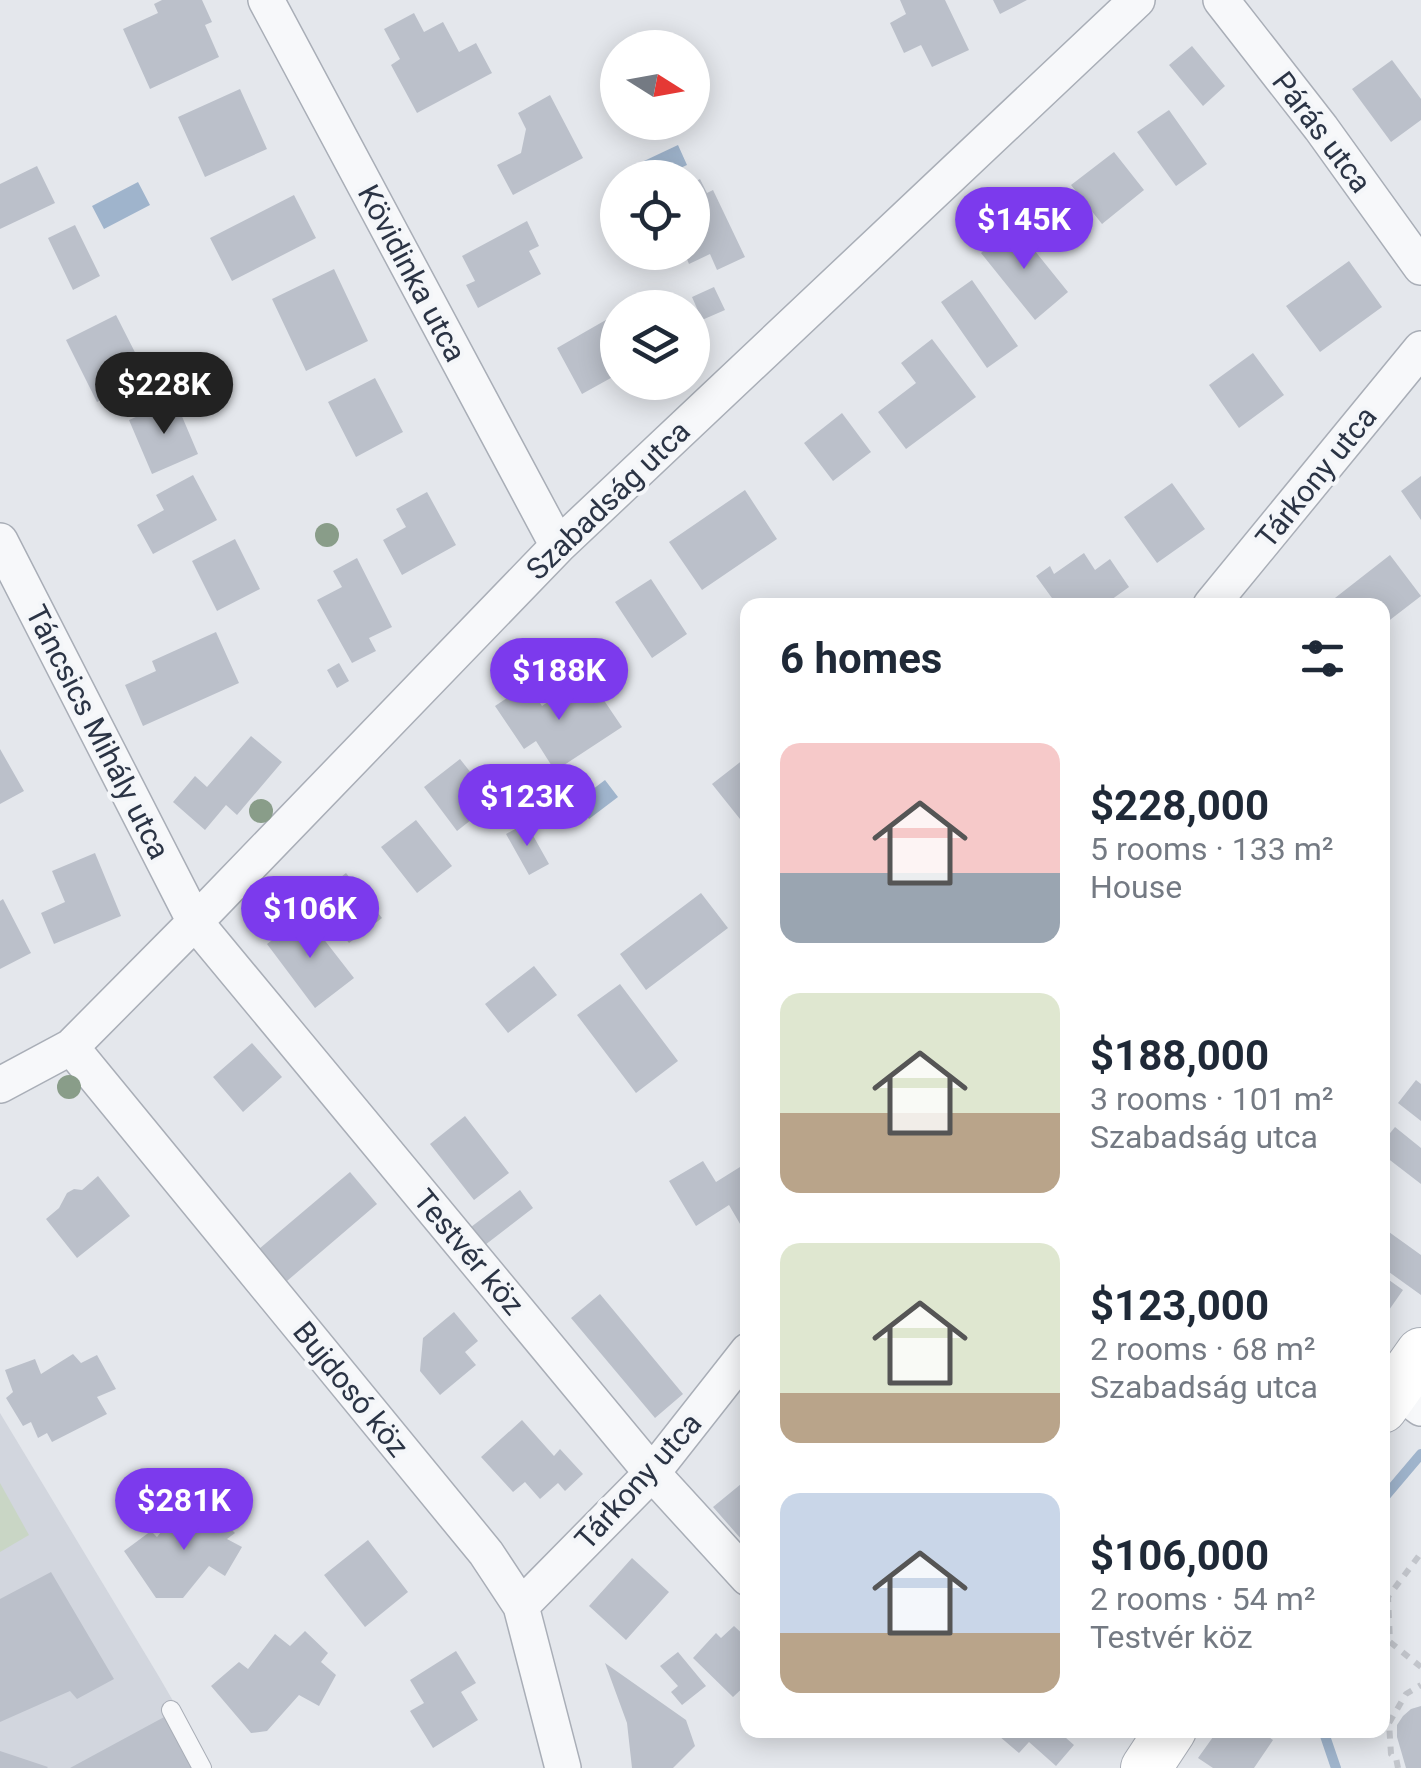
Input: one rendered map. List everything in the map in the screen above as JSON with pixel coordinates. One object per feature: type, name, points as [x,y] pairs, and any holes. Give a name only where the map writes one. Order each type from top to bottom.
[{"type":"main road","points":[[1146,1768],[1166,1738]]},
{"type":"street","name":"Kövidinka utca","points":[[266,0],[558,546]]},
{"type":"street","name":"Szabadság utca","points":[[0,1085],[70,1047],[196,922],[558,546],[1136,0]]},
{"type":"street","name":"Párás utca","points":[[1221,0],[1322,128],[1421,267]]},
{"type":"street","name":"Tárkony utca","points":[[1217,598],[1421,349]]},
{"type":"street","name":"Táncsics Mihály utca","points":[[0,541],[196,922]]},
{"type":"street","name":"Testvér köz","points":[[196,922],[652,1473],[740,1569]]},
{"type":"street","name":"Bujdosó köz","points":[[70,1047],[486,1554],[521,1606],[563,1768]]},
{"type":"street","name":"Tárkony utca","points":[[521,1606],[652,1473],[740,1360]]},
{"type":"lane","points":[[171,1710],[202,1768]]},
{"type":"path","points":[[1390,1593],[1421,1553]]},
{"type":"path","points":[[1390,1645],[1421,1668]]},
{"type":"path","points":[[1390,1721],[1406,1694],[1421,1685]]},
{"type":"path","points":[[1390,1738],[1391,1754],[1398,1768]]},
{"type":"shaded area","points":[[0,1413],[158,1675],[212,1768],[0,1768]]},
{"type":"green space","points":[[0,1483],[29,1535],[0,1552]]},
{"type":"water","points":[[678,145],[685,160],[646,160]]},
{"type":"water","points":[[138,182],[150,205],[104,229],[92,206]]},
{"type":"water","points":[[605,780],[618,797],[589,819],[576,802]]},
{"type":"building","points":[[162,0],[202,0],[212,22],[205,25],[219,57],[150,89],[123,29],[158,13],[154,4]]},
{"type":"building","points":[[900,0],[945,0],[969,50],[932,67],[921,45],[904,53],[890,23],[906,14]]},
{"type":"building","points":[[993,0],[1027,0],[1000,14]]},
{"type":"building","points":[[414,13],[424,32],[443,22],[459,52],[476,43],[492,73],[417,113],[391,65],[400,59],[384,29]]},
{"type":"building","points":[[1192,46],[1225,86],[1203,106],[1169,65]]},
{"type":"building","points":[[1392,60],[1421,99],[1421,120],[1391,142],[1352,89]]},
{"type":"building","points":[[240,89],[267,149],[205,177],[178,117]]},
{"type":"building","points":[[550,95],[583,158],[513,195],[497,165],[521,153],[526,129],[518,113]]},
{"type":"building","points":[[1169,110],[1207,164],[1176,186],[1137,132]]},
{"type":"building","points":[[1114,152],[1144,190],[1102,224],[1071,185]]},
{"type":"building","points":[[37,166],[55,203],[0,229],[0,184]]},
{"type":"building","points":[[713,190],[745,257],[717,270],[710,254]]},
{"type":"building","points":[[294,195],[316,238],[232,281],[210,238]]},
{"type":"building","points":[[527,221],[539,246],[529,251],[541,274],[478,308],[466,285],[475,281],[462,256]]},
{"type":"building","points":[[75,225],[100,276],[73,290],[48,238]]},
{"type":"building","points":[[1014,225],[1068,292],[1035,320],[981,253]]},
{"type":"building","points":[[1349,261],[1382,307],[1320,352],[1286,306]]},
{"type":"building","points":[[334,269],[368,341],[306,371],[272,299]]},
{"type":"building","points":[[972,280],[1018,346],[987,368],[941,302]]},
{"type":"building","points":[[714,287],[725,310],[710,317],[710,290]]},
{"type":"building","points":[[116,315],[147,376],[97,402],[66,340]]},
{"type":"building","points":[[600,323],[600,384],[582,394],[557,348]]},
{"type":"building","points":[[932,339],[976,397],[906,449],[878,412],[916,383],[901,363]]},
{"type":"building","points":[[1253,353],[1284,395],[1239,428],[1209,385]]},
{"type":"building","points":[[375,378],[403,432],[356,457],[328,402]]},
{"type":"building","points":[[175,400],[198,454],[152,474],[129,420]]},
{"type":"building","points":[[842,413],[871,452],[833,481],[804,443]]},
{"type":"building","points":[[193,475],[217,520],[153,554],[137,525],[164,510],[156,495]]},
{"type":"building","points":[[1421,476],[1421,520],[1401,491]]},
{"type":"building","points":[[1172,483],[1205,529],[1157,563],[1124,517]]},
{"type":"building","points":[[745,490],[777,539],[702,590],[669,542]]},
{"type":"building","points":[[427,492],[456,545],[402,575],[383,540],[406,527],[396,509]]},
{"type":"building","points":[[235,539],[260,589],[217,611],[192,561]]},
{"type":"building","points":[[1084,553],[1095,570],[1110,559],[1129,587],[1114,598],[1052,598],[1036,576],[1050,566],[1054,574]]},
{"type":"building","points":[[1390,555],[1421,596],[1390,620],[1390,598],[1335,598]]},
{"type":"building","points":[[357,558],[392,627],[369,638],[376,651],[352,663],[317,600],[342,587],[333,571]]},
{"type":"building","points":[[651,579],[687,634],[652,658],[615,602]]},
{"type":"building","points":[[216,632],[239,683],[143,726],[125,685],[156,671],[152,661]]},
{"type":"building","points":[[339,663],[349,681],[337,688],[327,670]]},
{"type":"building","points":[[576,683],[588,700],[599,693],[622,727],[555,771],[536,741],[524,749],[495,706],[528,684],[542,706]]},
{"type":"building","points":[[251,736],[282,762],[237,815],[226,805],[205,830],[173,802],[195,776],[207,787]]},
{"type":"building","points":[[0,749],[24,791],[0,804]]},
{"type":"building","points":[[460,759],[494,802],[457,831],[424,787]]},
{"type":"building","points":[[740,762],[740,819],[712,784]]},
{"type":"building","points":[[416,820],[452,866],[417,893],[381,847]]},
{"type":"building","points":[[526,823],[549,864],[529,875],[506,834]]},
{"type":"building","points":[[95,853],[121,916],[54,944],[41,913],[65,902],[52,871]]},
{"type":"building","points":[[346,873],[382,918],[349,943],[313,899]]},
{"type":"building","points":[[701,893],[728,928],[646,990],[620,954]]},
{"type":"building","points":[[3,899],[31,953],[0,969],[0,901]]},
{"type":"building","points":[[305,915],[354,978],[315,1008],[267,944]]},
{"type":"building","points":[[534,966],[557,995],[508,1033],[485,1004]]},
{"type":"building","points":[[620,984],[678,1061],[636,1093],[577,1015]]},
{"type":"building","points":[[252,1043],[282,1077],[243,1112],[213,1077]]},
{"type":"building","points":[[1416,1080],[1421,1084],[1421,1121],[1398,1103]]},
{"type":"building","points":[[465,1116],[509,1173],[474,1200],[430,1144]]},
{"type":"building","points":[[1395,1127],[1421,1148],[1421,1184],[1390,1160],[1390,1133]]},
{"type":"building","points":[[703,1161],[716,1182],[740,1167],[740,1224],[729,1205],[696,1226],[669,1181]]},
{"type":"building","points":[[350,1172],[377,1204],[287,1281],[259,1249]]},
{"type":"building","points":[[98,1176],[130,1216],[77,1258],[46,1219],[59,1208],[67,1193],[82,1190]]},
{"type":"building","points":[[520,1190],[533,1208],[485,1245],[471,1227]]},
{"type":"building","points":[[1390,1233],[1421,1255],[1421,1295],[1390,1273]]},
{"type":"building","points":[[1390,1281],[1403,1290],[1390,1309]]},
{"type":"building","points":[[600,1294],[683,1394],[655,1418],[571,1318]]},
{"type":"building","points":[[454,1312],[478,1341],[465,1352],[476,1365],[440,1395],[420,1371],[423,1338]]},
{"type":"building","points":[[73,1354],[81,1363],[97,1355],[116,1389],[97,1397],[107,1414],[52,1442],[47,1433],[38,1438],[31,1422],[23,1426],[6,1398],[13,1392],[5,1370],[35,1359],[41,1374]]},
{"type":"building","points":[[522,1420],[554,1456],[560,1449],[583,1474],[565,1491],[558,1483],[540,1499],[525,1482],[513,1492],[481,1457]]},
{"type":"building","points":[[740,1485],[740,1538],[713,1507]]},
{"type":"building","points":[[206,1505],[235,1533],[227,1539],[242,1547],[225,1576],[209,1566],[183,1598],[156,1598],[124,1551],[151,1531],[157,1537],[182,1506],[193,1515]]},
{"type":"building","points":[[368,1540],[408,1592],[365,1627],[324,1575]]},
{"type":"building","points":[[632,1558],[669,1592],[626,1640],[589,1606]]},
{"type":"building","points":[[51,1572],[114,1679],[77,1699],[70,1691],[0,1722],[0,1599]]},
{"type":"building","points":[[734,1626],[740,1632],[740,1690],[733,1697],[693,1658],[716,1633],[721,1638]]},
{"type":"building","points":[[305,1631],[328,1653],[321,1662],[336,1675],[319,1706],[299,1695],[267,1731],[251,1733],[211,1686],[239,1662],[248,1669],[275,1634],[290,1646]]},
{"type":"building","points":[[456,1651],[476,1683],[461,1692],[478,1720],[433,1748],[410,1711],[424,1703],[410,1680]]},
{"type":"building","points":[[678,1652],[706,1686],[682,1705],[671,1692],[678,1686],[660,1666]]},
{"type":"building","points":[[605,1663],[686,1720],[695,1746],[673,1768],[632,1768],[627,1723]]},
{"type":"building","points":[[1421,1706],[1421,1768],[1406,1768],[1397,1725],[1411,1709]]},
{"type":"building","points":[[166,1716],[193,1768],[70,1768]]},
{"type":"building","points":[[1001,1738],[1066,1738],[1074,1745],[1056,1766],[1029,1742],[1019,1753]]},
{"type":"building","points":[[1212,1738],[1273,1740],[1254,1768],[1213,1768],[1198,1758]]},
{"type":"building","points":[[0,1751],[48,1767],[0,1768]]},
{"type":"waterway","points":[[1390,1491],[1421,1454]]},
{"type":"waterway","points":[[1326,1738],[1336,1768]]}]
